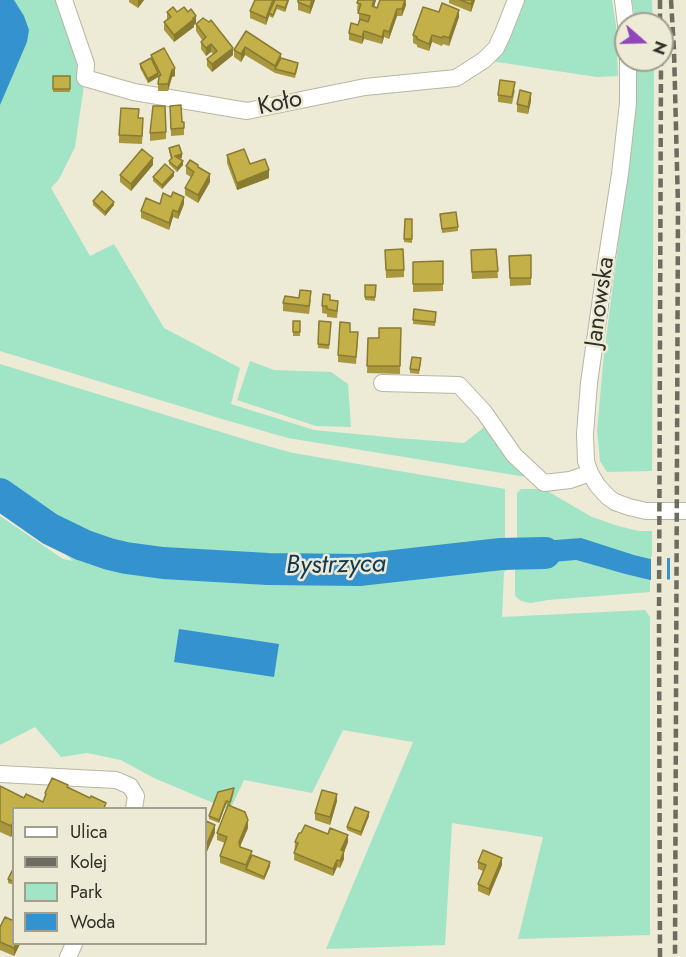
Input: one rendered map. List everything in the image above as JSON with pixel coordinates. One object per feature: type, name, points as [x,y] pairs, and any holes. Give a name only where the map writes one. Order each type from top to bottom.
[{"type":"street","name":"Koło","points":[[64,0],[86,64],[85,78],[134,92],[247,111],[365,87],[456,78],[484,60],[496,48],[516,0]]},
{"type":"street","name":"Janowska","points":[[628,72],[621,164],[586,413],[585,449],[590,473],[602,491],[615,502],[646,511],[686,512]]},
{"type":"street","points":[[382,382],[459,385],[484,412],[514,454],[544,483],[570,480],[590,473]]},
{"type":"street","points":[[0,774],[116,780],[130,786],[136,796],[134,807]]},
{"type":"green space","points":[[0,0],[61,0],[85,78],[75,147],[59,179],[51,188],[90,256],[114,244],[164,328],[240,368],[231,404],[314,430],[397,438],[464,443],[487,425],[526,477],[288,438],[0,351]]},
{"type":"green space","points":[[516,0],[612,0],[614,72],[618,72],[618,76],[597,77],[484,60]]},
{"type":"green space","points":[[632,0],[652,0],[652,12],[634,12]]},
{"type":"green space","points":[[637,72],[654,72],[652,471],[607,472],[600,461],[597,431],[604,354],[636,107]]},
{"type":"green space","points":[[250,361],[274,370],[331,372],[348,384],[351,427],[316,426],[237,400]]},
{"type":"green space","points":[[0,364],[293,453],[505,489],[505,544],[517,543],[517,493],[521,489],[544,489],[592,517],[639,531],[652,531],[652,559],[634,555],[516,565],[576,560],[650,580],[650,592],[531,603],[521,601],[515,596],[515,565],[504,572],[502,617],[645,610],[650,617],[650,935],[518,939],[543,837],[452,823],[445,945],[326,949],[413,742],[343,730],[312,793],[244,780],[230,810],[154,778],[121,760],[87,753],[61,757],[35,727],[0,745],[0,516],[63,559],[73,561],[0,494]]},
{"type":"water","points":[[0,0],[14,0],[29,30],[27,42],[0,105]]},
{"type":"water","points":[[581,538],[651,559],[686,557],[686,579],[650,580],[576,560],[516,565],[501,554],[517,543]]},
{"type":"water","points":[[179,629],[279,644],[274,677],[174,662]]},
{"type":"pier","points":[[686,554],[686,582],[670,582],[670,555]]},
{"type":"pier","points":[[667,555],[667,582],[651,582],[651,556]]},
{"type":"building","points":[[255,0],[273,0],[266,18],[250,11]]},
{"type":"building","points":[[275,0],[288,0],[285,8],[277,5],[273,15],[269,13]]},
{"type":"building","points":[[298,0],[312,0],[310,7]]},
{"type":"building","points":[[358,0],[374,0],[372,6],[377,8],[380,0],[405,0],[402,9],[397,9],[389,32],[384,30],[382,37],[364,31],[362,37],[349,33],[351,23],[358,25],[360,19],[368,22],[370,16],[358,13],[361,4],[357,3]]},
{"type":"building","points":[[460,0],[472,0],[471,4]]},
{"type":"building","points":[[442,3],[459,10],[449,38],[432,35],[429,44],[417,39],[413,35],[423,7],[439,12]]},
{"type":"building","points":[[173,7],[177,12],[184,7],[188,12],[191,9],[196,16],[174,35],[164,22],[171,17],[167,12]]},
{"type":"building","points":[[203,18],[209,22],[211,20],[233,48],[212,64],[207,59],[217,51],[211,44],[206,48],[201,42],[206,37],[196,24]]},
{"type":"building","points":[[246,31],[281,54],[275,66],[245,47],[241,54],[234,50]]},
{"type":"building","points":[[164,48],[175,68],[172,70],[168,84],[158,84],[161,75],[151,55]]},
{"type":"building","points":[[151,58],[158,73],[148,79],[140,64]]},
{"type":"building","points":[[281,58],[298,63],[295,74],[275,69]]},
{"type":"building","points":[[53,76],[70,76],[70,89],[53,89]]},
{"type":"building","points":[[500,80],[515,82],[512,97],[498,95]]},
{"type":"building","points":[[520,90],[531,93],[528,107],[517,104]]},
{"type":"building","points":[[181,105],[184,128],[171,129],[170,106]]},
{"type":"building","points":[[153,106],[165,106],[166,132],[150,133]]},
{"type":"building","points":[[121,108],[139,109],[138,118],[143,118],[142,136],[119,135]]},
{"type":"building","points":[[179,145],[182,154],[175,156],[183,161],[177,168],[169,161],[172,158],[169,148]]},
{"type":"building","points":[[142,149],[153,158],[131,184],[120,175]]},
{"type":"building","points":[[244,149],[250,164],[265,159],[269,170],[237,183],[227,155]]},
{"type":"building","points":[[190,160],[210,174],[198,195],[185,188],[194,172],[186,166]]},
{"type":"building","points":[[165,164],[174,172],[162,185],[153,177]]},
{"type":"building","points":[[102,191],[114,202],[105,212],[93,201]]},
{"type":"building","points":[[173,192],[184,197],[178,212],[173,210],[169,223],[141,211],[146,198],[160,204],[163,193],[171,197]]},
{"type":"building","points":[[456,212],[458,227],[442,229],[440,214]]},
{"type":"building","points":[[405,219],[412,219],[412,239],[404,239]]},
{"type":"building","points":[[403,249],[404,270],[386,270],[385,250]]},
{"type":"building","points":[[496,249],[498,271],[472,272],[471,250]]},
{"type":"building","points":[[531,255],[531,278],[510,278],[509,256]]},
{"type":"building","points":[[443,261],[443,284],[413,284],[413,262]]},
{"type":"building","points":[[365,285],[376,285],[375,297],[365,297]]},
{"type":"building","points":[[300,290],[311,291],[309,306],[283,303],[285,296],[299,298]]},
{"type":"building","points":[[323,294],[330,295],[330,300],[338,301],[337,311],[322,306]]},
{"type":"building","points":[[414,309],[436,312],[435,322],[413,320]]},
{"type":"building","points":[[293,321],[300,321],[300,332],[293,332]]},
{"type":"building","points":[[319,321],[331,322],[329,345],[318,344]]},
{"type":"building","points":[[340,322],[350,323],[350,332],[358,332],[356,357],[338,355]]},
{"type":"building","points":[[379,328],[401,328],[400,366],[367,366],[368,338],[379,338]]},
{"type":"building","points":[[412,357],[421,358],[419,370],[410,369]]},
{"type":"building","points":[[52,778],[90,798],[91,796],[106,803],[104,807],[12,807],[11,826],[0,821],[0,786],[24,798],[26,794],[43,802]]},
{"type":"building","points":[[234,788],[230,802],[226,801],[219,820],[209,816],[218,792]]},
{"type":"building","points":[[322,790],[337,794],[330,817],[315,813]]},
{"type":"building","points":[[228,805],[245,812],[248,820],[239,842],[240,847],[252,851],[246,865],[220,856],[227,837],[217,833]]},
{"type":"building","points":[[355,807],[369,812],[361,832],[347,827]]},
{"type":"building","points":[[207,821],[215,825],[207,844]]},
{"type":"building","points":[[305,825],[328,834],[330,828],[348,835],[341,850],[344,851],[340,861],[337,860],[333,869],[294,853],[298,843],[295,842]]},
{"type":"building","points":[[483,850],[502,858],[489,889],[478,884],[486,865],[478,862]]},
{"type":"building","points":[[252,855],[270,862],[264,877],[246,869]]},
{"type":"building","points":[[5,917],[12,920],[14,948],[0,942],[0,927]]},
{"type":"waterway","name":"Bystrzyca","points":[[0,494],[50,529],[83,545],[126,558],[163,563],[268,569],[359,570],[501,554],[545,553]]},
{"type":"railway","points":[[660,0],[660,12]]},
{"type":"railway","points":[[671,0],[678,206],[675,957]]},
{"type":"railway","points":[[660,957],[661,72]]}]
